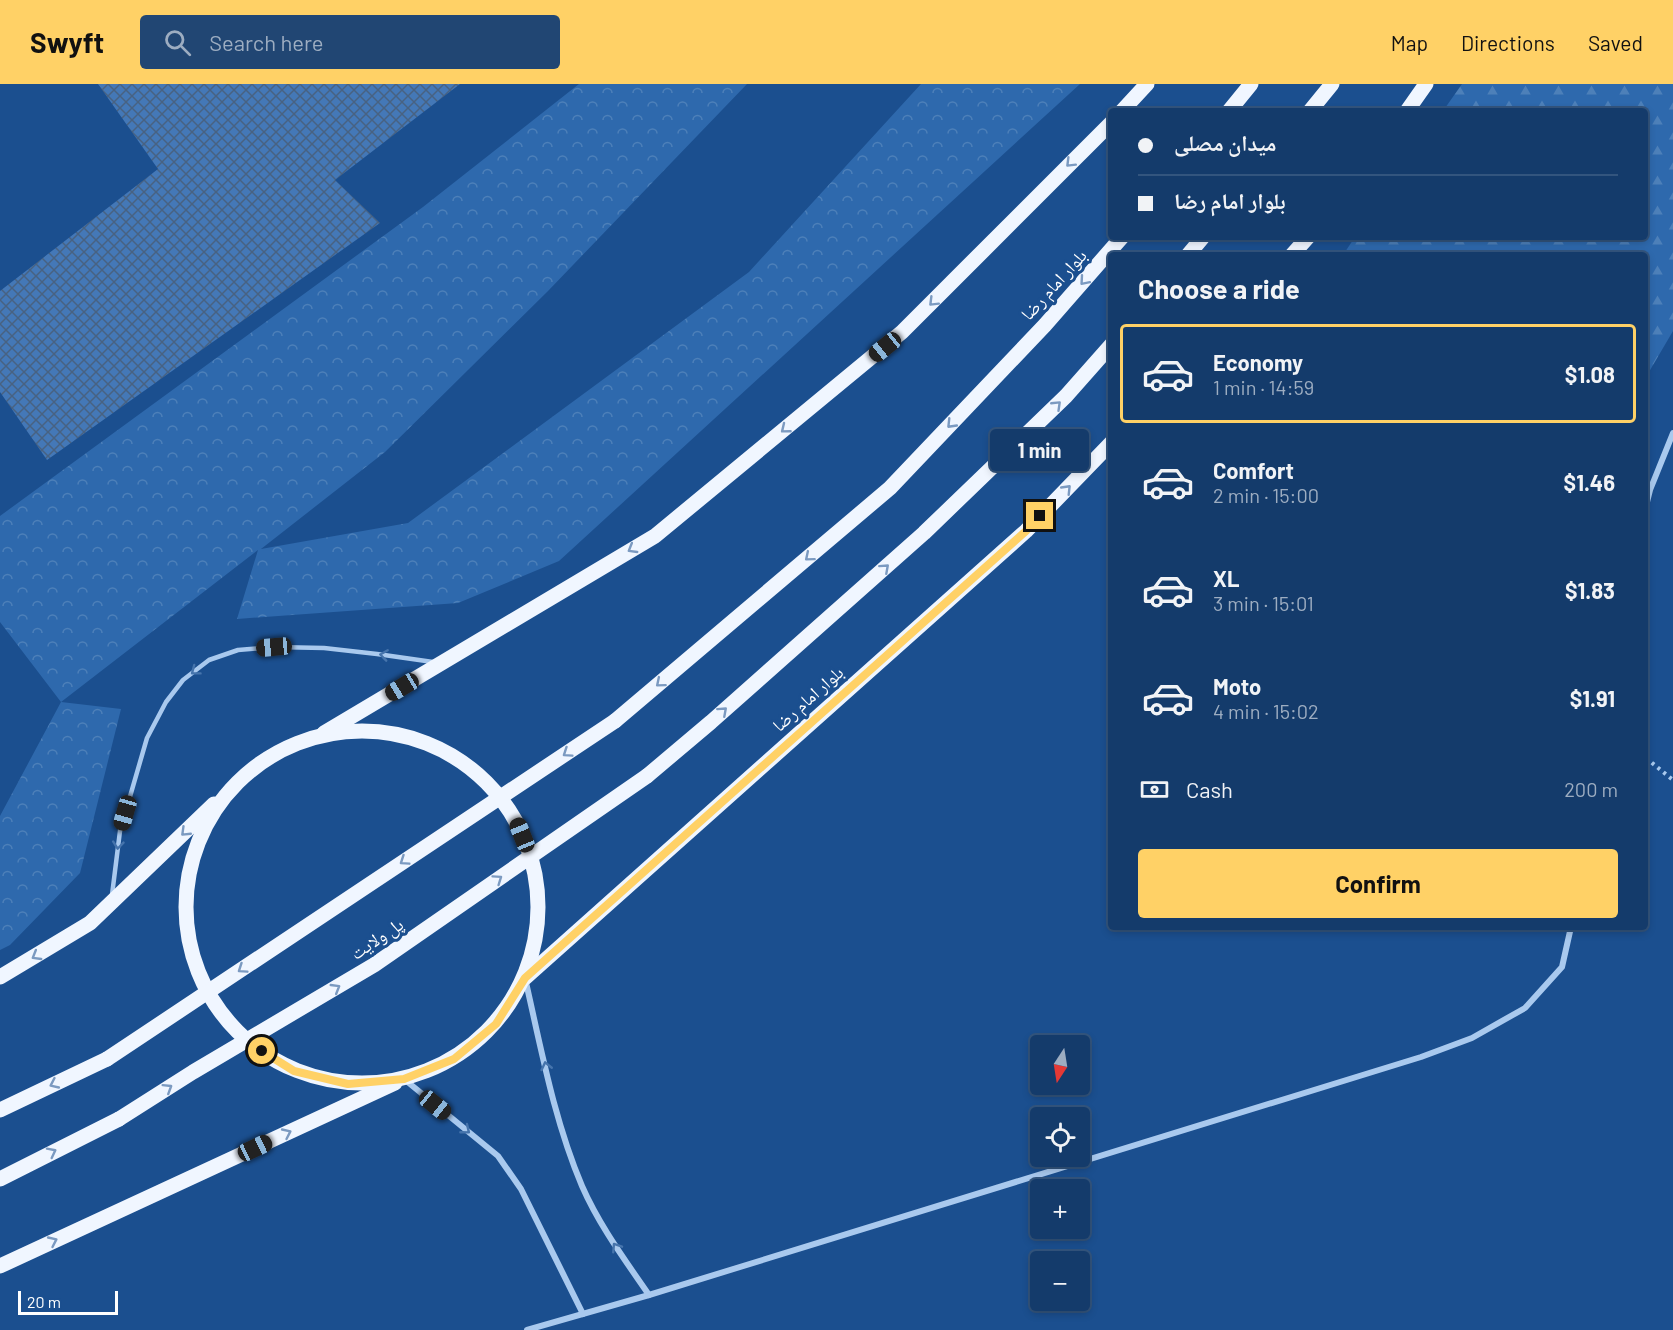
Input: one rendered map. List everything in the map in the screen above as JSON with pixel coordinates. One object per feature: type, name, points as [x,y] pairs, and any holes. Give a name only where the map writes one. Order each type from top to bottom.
[{"type":"main road","points":[[1125,108],[1147,84]]},
{"type":"main road","points":[[1231,108],[1251,84]]},
{"type":"main road","points":[[1312,108],[1332,84]]},
{"type":"main road","points":[[1409,108],[1426,84]]},
{"type":"main road","points":[[0,977],[90,923],[227,791],[270,755],[322,734],[655,536],[902,332],[1108,126]]},
{"type":"main road","name":"بلوار امام رضا","points":[[1109,252],[1119,240]]},
{"type":"main road","points":[[1190,252],[1200,240]]},
{"type":"main road","points":[[1295,252],[1305,240]]},
{"type":"main road","name":"بلوار امام رضا","points":[[0,1110],[107,1059],[615,721],[890,488],[1045,325],[1108,253]]},
{"type":"main road","name":"پل ولایت","points":[[0,1179],[119,1119],[193,1072],[374,965],[646,776],[711,722],[924,533],[1066,396],[1108,349]]},
{"type":"main road","name":"بلوار امام رضا","points":[[525,978],[1026,531],[1108,446]]},
{"type":"main road","points":[[0,1266],[404,1079],[454,1059],[496,1024],[525,978],[539,925],[536,869],[515,818],[480,774],[433,745],[379,730],[322,734]]},
{"type":"main road","points":[[227,791],[198,840],[184,892],[188,948],[210,999],[246,1042],[294,1071],[348,1084],[404,1079]]},
{"type":"street","points":[[1648,498],[1673,433]]},
{"type":"street","points":[[527,1330],[1421,1057],[1472,1038],[1525,1008],[1562,967],[1570,930]]},
{"type":"street","points":[[525,978],[554,1104],[579,1177],[614,1244],[649,1294]]},
{"type":"street","points":[[404,1079],[498,1156],[521,1189],[583,1314]]},
{"type":"lane","points":[[112,902],[120,831],[147,738],[166,702],[183,680],[209,660],[238,650],[274,647],[367,652],[442,663]]},
{"type":"path","points":[[1648,760],[1673,780]]},
{"type":"green space","points":[[579,84],[747,84],[548,291],[385,452],[261,549],[408,523],[749,272],[921,84],[1080,84],[559,561],[458,603],[237,619],[258,550],[61,702],[0,622],[0,516],[423,207]]},
{"type":"green space","points":[[1462,84],[1673,84],[1673,331],[1648,374],[1648,252],[1345,252],[1353,240],[1648,240],[1648,108],[1445,108]]},
{"type":"green space","points":[[61,702],[121,709],[80,873],[10,945],[0,950],[0,816]]},
{"type":"building","points":[[98,84],[460,84],[335,180],[380,223],[47,460],[0,392],[0,291],[158,169]]},
{"type":"route","points":[[262,1051],[294,1071],[348,1084],[404,1079],[454,1059],[496,1024],[525,978],[1026,531],[1040,516]]}]
